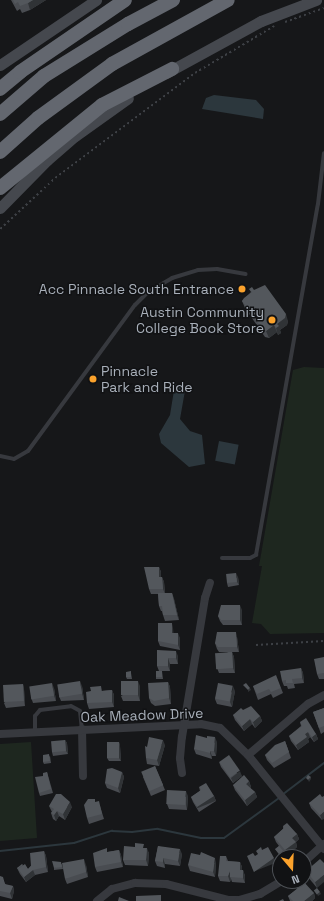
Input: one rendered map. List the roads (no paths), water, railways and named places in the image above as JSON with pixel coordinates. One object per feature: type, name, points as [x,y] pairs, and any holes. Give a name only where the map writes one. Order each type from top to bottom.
[{"type":"highway","points":[[0,89],[20,72],[125,0]]},
{"type":"highway","points":[[0,114],[44,76],[128,24],[173,0]]},
{"type":"highway","points":[[0,152],[38,118],[112,64],[228,0]]},
{"type":"highway","points":[[0,188],[102,105],[172,69]]},
{"type":"main road","points":[[0,65],[96,0]]},
{"type":"main road","points":[[0,208],[47,160],[75,136],[172,69],[261,21],[316,0]]},
{"type":"street","points":[[182,773],[180,758],[205,598],[210,584]]},
{"type":"street","points":[[248,755],[308,704],[324,695]]},
{"type":"street","name":"Oak Meadow Drive","points":[[0,734],[205,724],[220,728],[248,755],[323,846]]},
{"type":"street","points":[[82,730],[83,776]]},
{"type":"street","points":[[312,855],[323,846]]},
{"type":"street","points":[[97,901],[112,889],[135,883],[166,884],[229,900],[239,900],[260,894],[272,887]]},
{"type":"lane","points":[[222,558],[250,558],[256,555],[318,204],[324,153]]},
{"type":"lane","points":[[0,456],[14,459],[28,451],[127,317],[148,292],[172,278],[198,270],[217,269],[246,274]]},
{"type":"lane","points":[[35,732],[36,716],[40,710],[71,706],[80,711],[82,730]]},
{"type":"waterway","points":[[282,795],[324,763]]},
{"type":"waterway","points":[[0,851],[74,843],[112,831],[132,832],[158,829],[201,838],[224,838],[279,798]]},
{"type":"place","name":"Acc Pinnacle South Entrance","points":[[242,289]]},
{"type":"place","name":"Austin Community College Book Store","points":[[272,320]]},
{"type":"place","name":"Pinnacle Park and Ride","points":[[93,379]]}]
